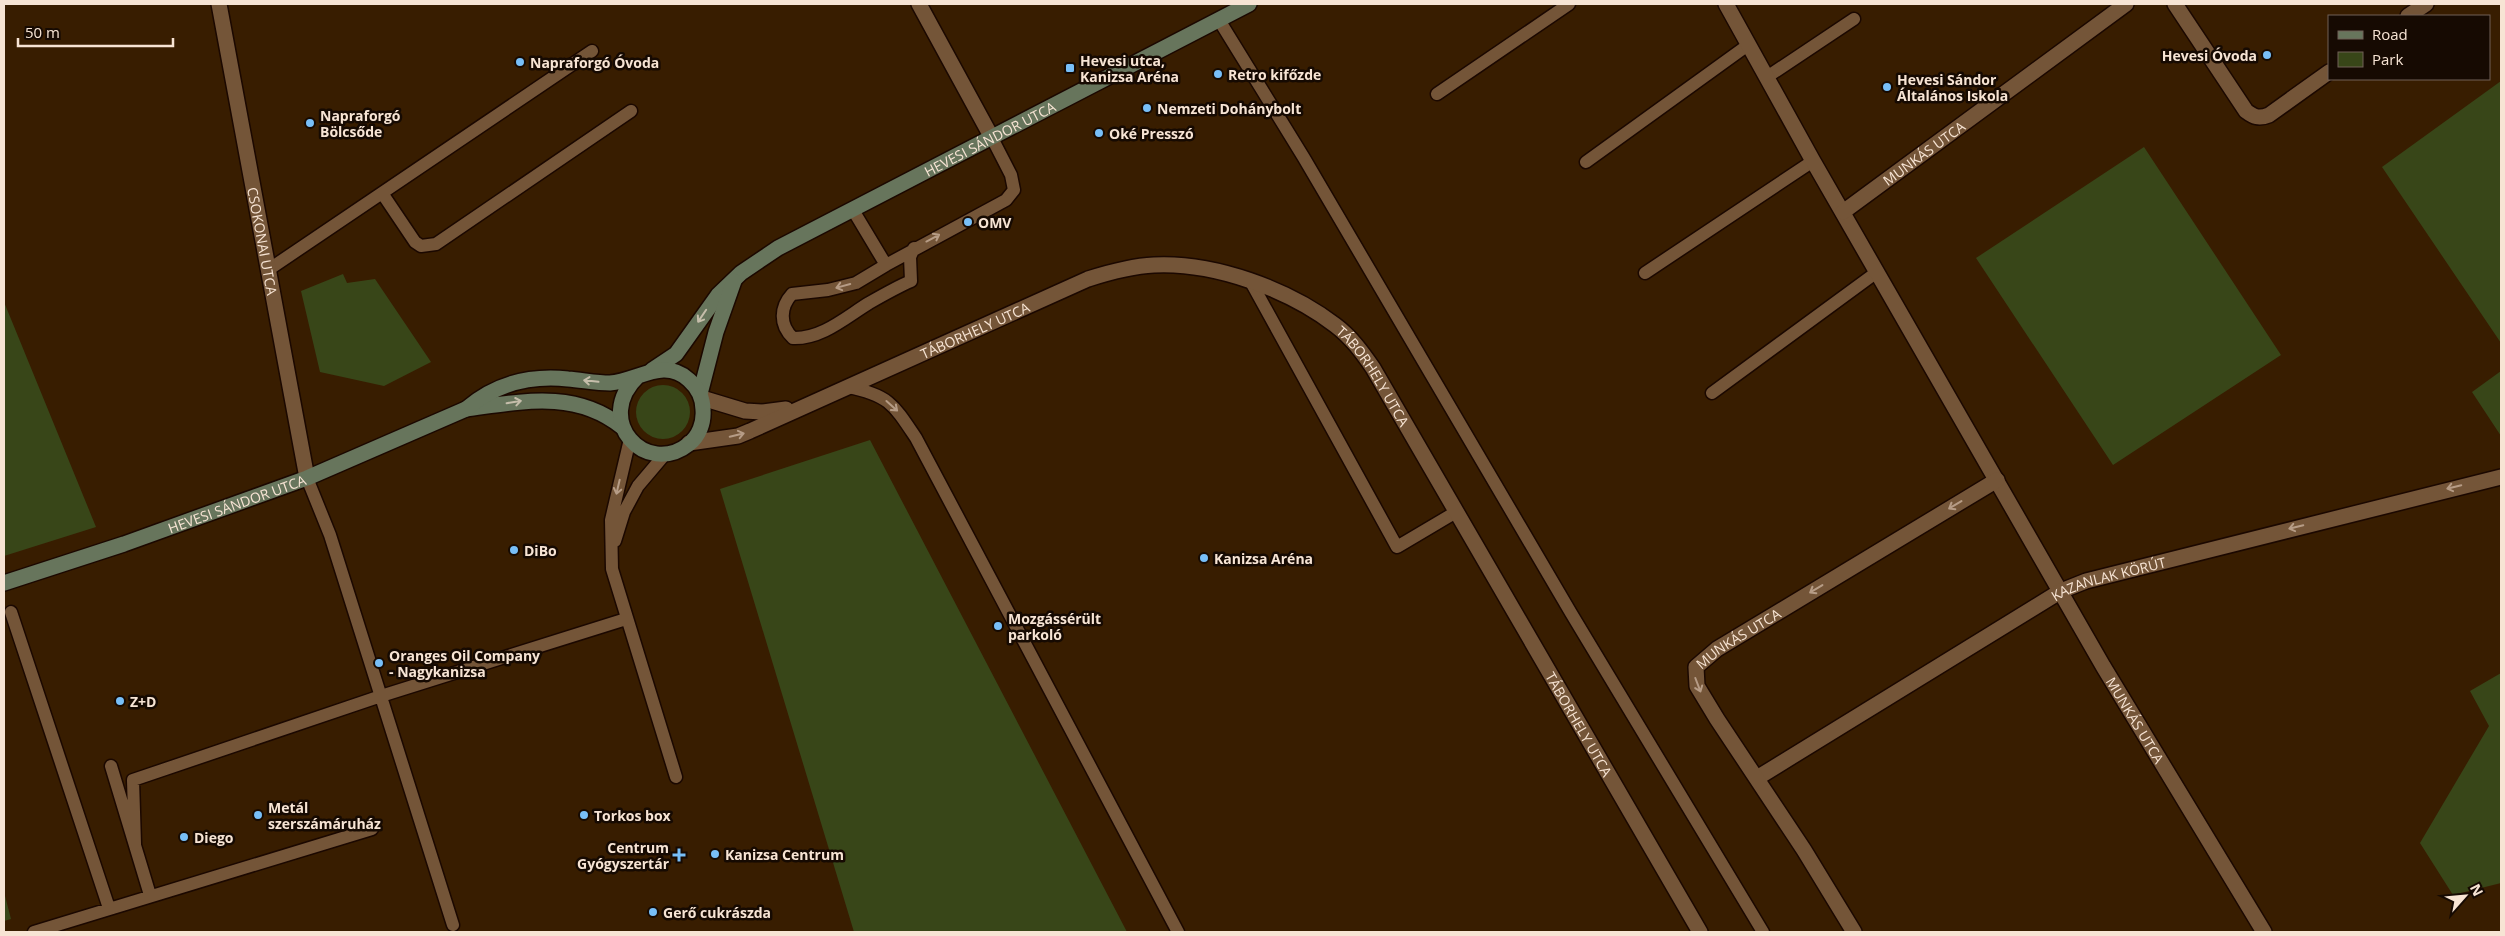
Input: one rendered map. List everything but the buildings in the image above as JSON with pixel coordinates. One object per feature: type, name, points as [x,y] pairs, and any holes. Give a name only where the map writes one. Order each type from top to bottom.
[{"type":"main road","name":"HEVESI SÁNDOR UTCA","points":[[466,409],[483,394],[499,387],[522,382],[566,378],[608,383],[645,373],[676,354],[710,304],[735,280],[778,248],[1249,4]]},
{"type":"main road","points":[[701,396],[694,384],[680,374],[663,369],[645,373],[628,386],[621,399],[620,413],[626,433],[646,450],[666,454],[678,450],[689,443],[701,427],[703,418],[701,396],[716,332],[735,280]]},
{"type":"main road","name":"HEVESI SÁNDOR UTCA","points":[[4,582],[124,544],[307,478],[466,409],[521,401],[557,401],[602,413],[626,433]]},
{"type":"street","name":"CSOKONAI UTCA","points":[[219,4],[307,478]]},
{"type":"street","points":[[919,4],[992,138]]},
{"type":"street","name":"MUNKÁS UTCA","points":[[1726,4],[1813,161],[2167,774],[2264,932]]},
{"type":"street","name":"MUNKÁS UTCA","points":[[1843,212],[2126,4]]},
{"type":"street","points":[[2175,4],[2246,111],[2252,116],[2262,118],[2269,115],[2328,73]]},
{"type":"street","points":[[2410,15],[2426,4]]},
{"type":"street","name":"TÁBORHELY UTCA","points":[[689,443],[738,436],[1088,279],[1119,270],[1154,265],[1210,269],[1288,296],[1336,326],[1356,345],[1373,368],[1700,932]]},
{"type":"street","name":"TÁBORHELY UTCA","points":[[701,396],[745,412],[795,409]]},
{"type":"street","name":"KAZANLAK KÖRÚT","points":[[1757,778],[2061,591],[2086,581],[2501,477]]},
{"type":"street","name":"MUNKÁS UTCA","points":[[1854,932],[1757,778],[1717,719],[1697,686],[1694,675],[1699,662],[1717,649],[1997,480]]},
{"type":"lane","points":[[1437,94],[1569,4]]},
{"type":"lane","points":[[1767,77],[1854,19]]},
{"type":"lane","points":[[1218,20],[1304,158],[1566,604],[1763,932]]},
{"type":"lane","points":[[1586,162],[1748,45]]},
{"type":"lane","points":[[268,270],[592,51]]},
{"type":"lane","points":[[382,193],[415,242],[421,246],[436,244],[631,111]]},
{"type":"lane","points":[[914,248],[910,257],[911,281],[870,302],[831,328],[811,336],[793,338],[787,332],[783,321],[783,310],[792,294],[828,290],[849,285],[914,248],[1006,200],[1014,190],[1011,175],[992,138]]},
{"type":"lane","points":[[1645,273],[1813,161]]},
{"type":"lane","points":[[853,210],[886,265]]},
{"type":"lane","points":[[1712,393],[1877,272]]},
{"type":"lane","points":[[1251,282],[1397,547],[1456,512]]},
{"type":"lane","points":[[848,387],[873,392],[895,406],[916,438],[1178,932]]},
{"type":"lane","points":[[626,433],[611,520],[610,555],[614,582],[676,777]]},
{"type":"lane","points":[[610,555],[624,512],[638,486],[666,454]]},
{"type":"lane","points":[[307,478],[330,535],[452,925]]},
{"type":"lane","points":[[11,612],[109,908]]},
{"type":"lane","points":[[135,844],[133,780],[381,696],[626,619]]},
{"type":"lane","points":[[111,766],[150,895]]},
{"type":"lane","points":[[34,932],[150,895],[372,829]]},
{"type":"green space","points":[[2501,81],[2501,343],[2382,167]]},
{"type":"green space","points":[[2144,147],[2281,355],[2113,465],[1976,258]]},
{"type":"green space","points":[[343,274],[347,283],[375,279],[431,362],[384,386],[320,372],[301,291]]},
{"type":"green space","points":[[4,302],[96,527],[4,556]]},
{"type":"green space","points":[[2501,371],[2501,436],[2472,392]]},
{"type":"green space","points":[[663,385],[682,393],[690,412],[682,431],[663,439],[644,431],[636,412],[644,393]]},
{"type":"green space","points":[[870,440],[1127,932],[854,932],[720,489]]},
{"type":"green space","points":[[2501,673],[2501,883],[2453,895],[2420,843],[2489,726],[2470,691]]},
{"type":"green space","points":[[4,892],[11,919],[4,921]]},
{"type":"place","name":"Hevesi Óvoda","points":[[2267,55]]},
{"type":"place","name":"Napraforgó Óvoda","points":[[520,62]]},
{"type":"place","name":"Hevesi utca, Kanizsa Aréna","points":[[1070,68]]},
{"type":"place","name":"Retro kifőzde","points":[[1218,74]]},
{"type":"place","name":"Hevesi Sándor Általános Iskola","points":[[1887,87]]},
{"type":"place","name":"Nemzeti Dohánybolt","points":[[1147,108]]},
{"type":"place","name":"Napraforgó Bölcsőde","points":[[310,123]]},
{"type":"place","name":"Oké Presszó","points":[[1099,133]]},
{"type":"place","name":"OMV","points":[[968,222]]},
{"type":"place","name":"DiBo","points":[[514,550]]},
{"type":"place","name":"Kanizsa Aréna","points":[[1204,558]]},
{"type":"place","name":"Mozgássérült parkoló","points":[[998,626]]},
{"type":"place","name":"Oranges Oil Company - Nagykanizsa","points":[[379,663]]},
{"type":"place","name":"Z+D","points":[[120,701]]},
{"type":"place","name":"Metál szerszámáruház","points":[[258,815]]},
{"type":"place","name":"Torkos box","points":[[584,815]]},
{"type":"place","name":"Diego","points":[[184,837]]},
{"type":"place","name":"Kanizsa Centrum","points":[[715,854]]},
{"type":"place","name":"Centrum Gyógyszertár","points":[[679,855]]},
{"type":"place","name":"Gerő cukrászda","points":[[653,912]]}]
